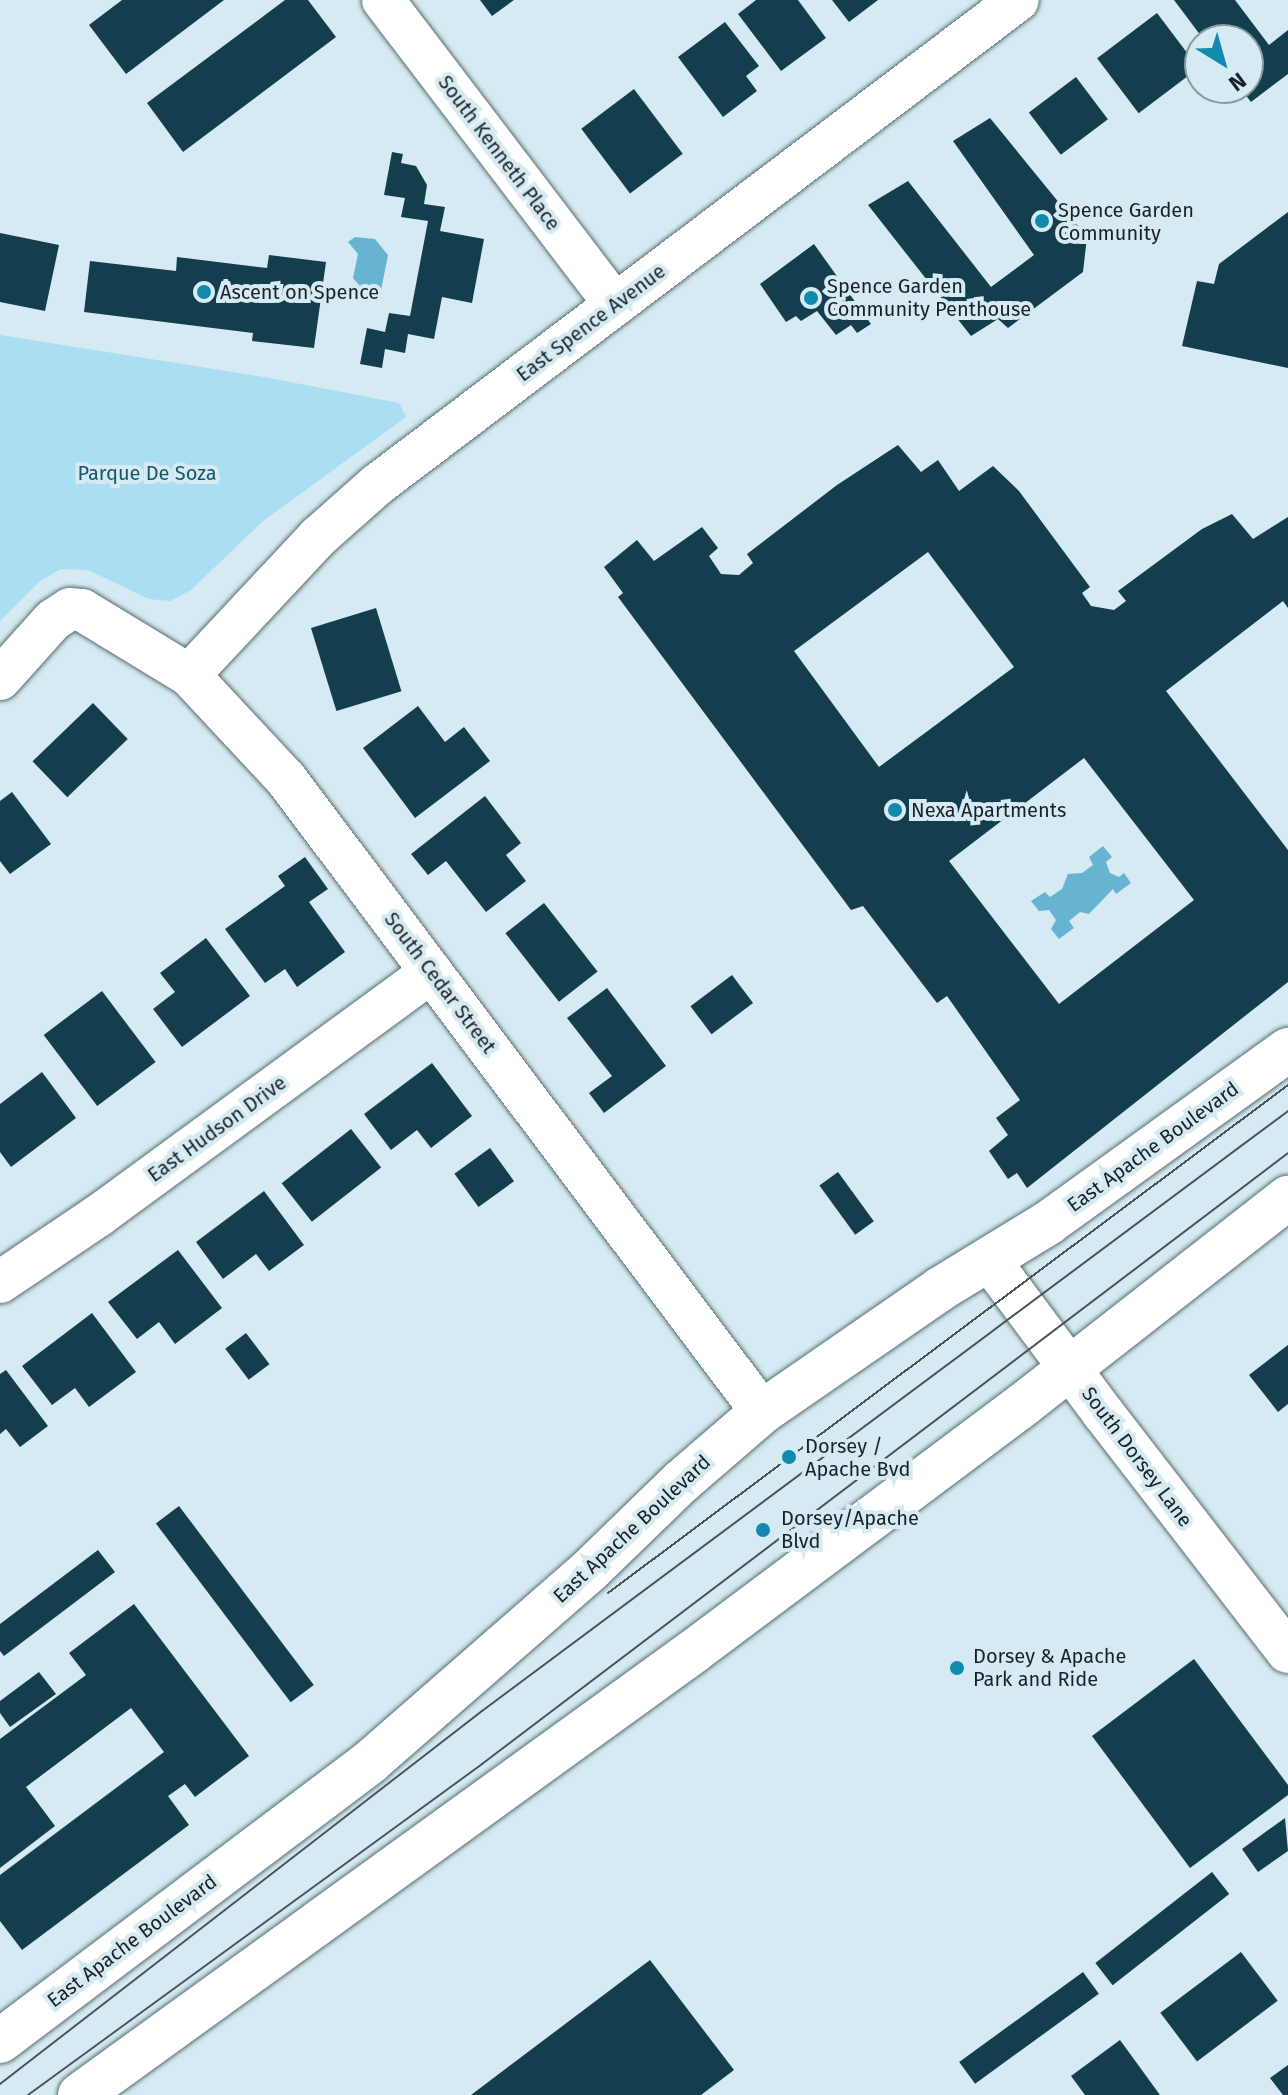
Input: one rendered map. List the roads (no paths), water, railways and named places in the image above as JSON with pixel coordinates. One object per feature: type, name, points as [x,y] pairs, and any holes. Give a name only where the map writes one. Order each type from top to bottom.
[{"type":"main road","name":"East Apache Boulevard","points":[[0,2041],[370,1762],[590,1570],[682,1481],[762,1412],[940,1289],[990,1261],[1288,1050]]},
{"type":"main road","points":[[80,2095],[694,1651],[1070,1368],[1288,1198]]},
{"type":"street","name":"South Kenneth Place","points":[[383,0],[615,305]]},
{"type":"street","name":"East Spence Avenue","points":[[189,675],[318,537],[378,484],[1018,0]]},
{"type":"street","name":"South Cedar Street","points":[[0,679],[53,620],[70,609],[82,610],[189,675],[286,779],[762,1412]]},
{"type":"street","name":"East Hudson Drive","points":[[0,1282],[98,1216],[431,972]]},
{"type":"street","name":"South Dorsey Lane","points":[[990,1261],[1288,1652]]},
{"type":"tram line","points":[[608,1593],[1288,1085]]},
{"type":"tram line","points":[[0,2084],[482,1711],[1288,1111]]},
{"type":"tram line","points":[[28,2095],[482,1764],[1288,1153]]},
{"type":"place","name":"Spence Garden Community","points":[[1042,221]]},
{"type":"place","name":"Ascent on Spence","points":[[204,292]]},
{"type":"place","name":"Spence Garden Community Penthouse","points":[[811,298]]},
{"type":"place","name":"Nexa Apartments","points":[[895,810]]},
{"type":"place","name":"Dorsey / Apache Bvd","points":[[789,1457]]},
{"type":"place","name":"Dorsey/Apache Blvd","points":[[763,1530]]},
{"type":"place","name":"Dorsey & Apache Park and Ride","points":[[957,1668]]},
{"type":"park label","name":"Parque De Soza","points":[[147,473]]}]
